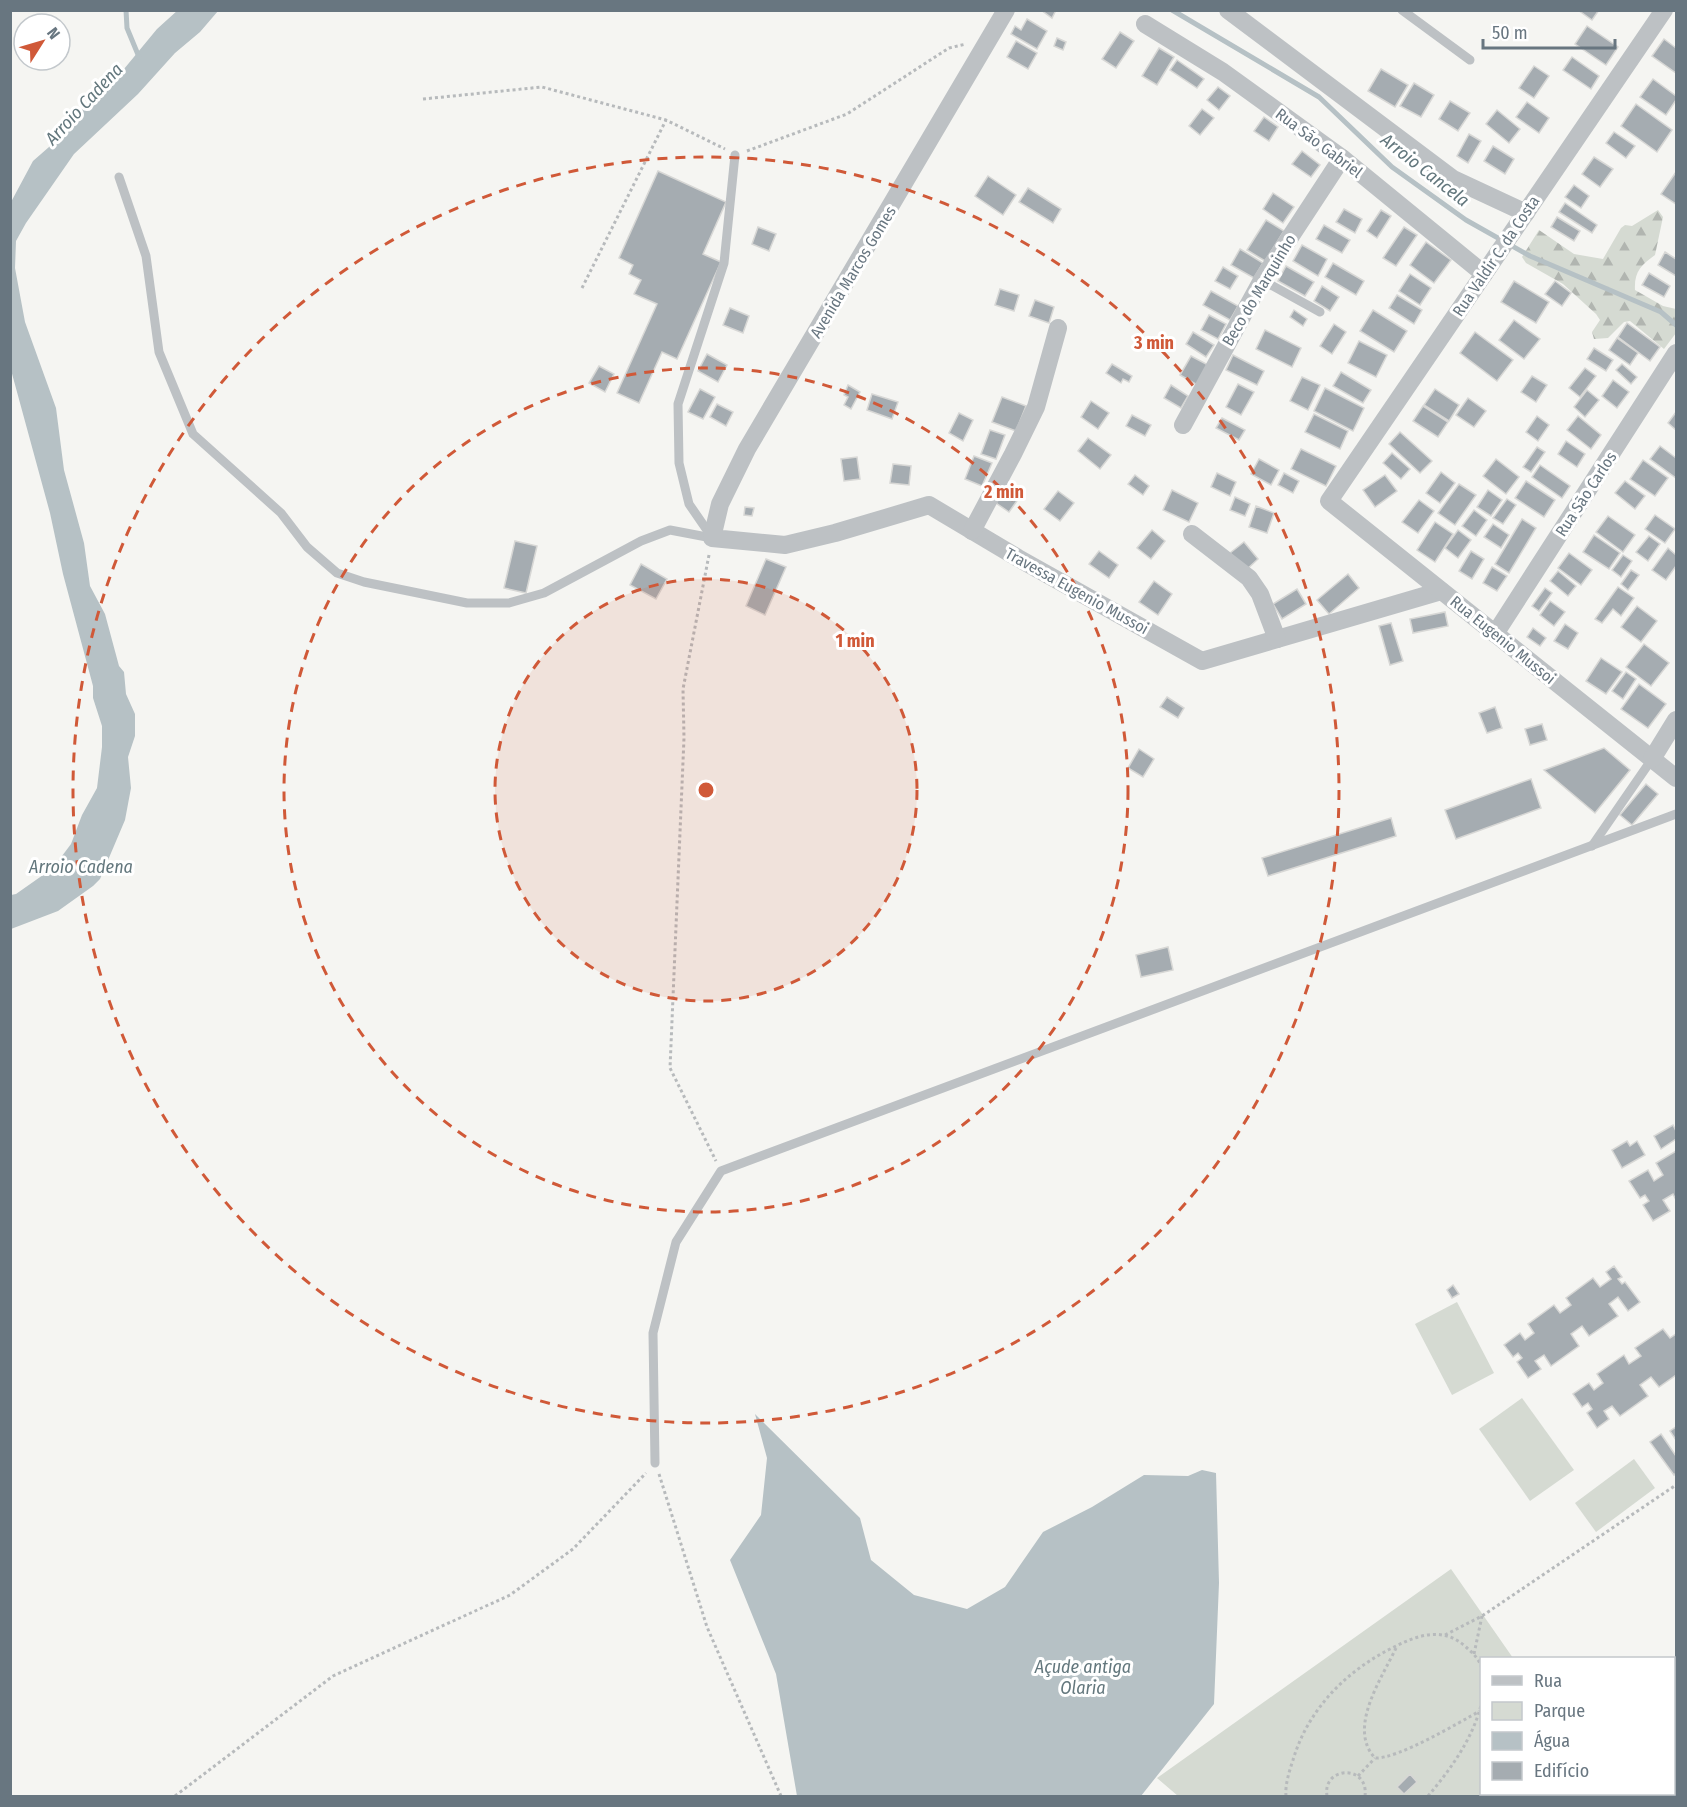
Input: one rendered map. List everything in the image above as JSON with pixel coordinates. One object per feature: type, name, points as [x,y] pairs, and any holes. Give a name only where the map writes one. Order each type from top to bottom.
[{"type":"street","name":"Avenida Marcos Gomes","points":[[712,538],[720,504],[747,450],[1006,10]]},
{"type":"street","points":[[1228,10],[1453,179],[1521,220]]},
{"type":"street","name":"Rua Valdir C. da Costa","points":[[1329,501],[1664,10]]},
{"type":"street","name":"Rua São Gabriel","points":[[1145,24],[1223,72],[1342,158],[1484,274]]},
{"type":"street","name":"Beco do Marquinho","points":[[1182,425],[1262,280],[1342,158]]},
{"type":"street","points":[[972,531],[1036,407],[1058,328]]},
{"type":"street","name":"Rua São Carlos","points":[[1495,634],[1676,355]]},
{"type":"street","name":"Rua Eugenio Mussoi","points":[[1329,501],[1677,778]]},
{"type":"street","name":"Travessa Eugenio Mussoi","points":[[712,538],[785,545],[835,533],[929,505],[1202,661],[1441,591]]},
{"type":"street","points":[[1192,534],[1249,578],[1260,594],[1277,639]]},
{"type":"street","points":[[1652,759],[1677,720]]},
{"type":"lane","points":[[1402,10],[1470,60]]},
{"type":"lane","points":[[712,538],[689,504],[679,463],[678,404],[724,263],[735,155]]},
{"type":"lane","points":[[119,177],[146,256],[159,352],[193,434],[280,513],[307,547],[337,573],[364,582],[467,603],[509,603],[544,592],[641,541],[670,530],[712,538]]},
{"type":"lane","points":[[1262,280],[1320,312]]},
{"type":"lane","points":[[1592,846],[1652,759]]},
{"type":"lane","points":[[655,1463],[653,1333],[676,1242],[721,1171],[1677,814]]},
{"type":"path","points":[[423,99],[542,87],[666,120],[735,155],[847,114],[950,48],[991,38]]},
{"type":"path","points":[[582,288],[666,120]]},
{"type":"path","points":[[712,538],[683,690],[684,738],[670,1068],[721,1171]]},
{"type":"path","points":[[175,1797],[333,1676],[510,1595],[573,1549],[655,1463],[707,1627],[781,1797]]},
{"type":"path","points":[[1445,1635],[1482,1616],[1677,1485]]},
{"type":"path","points":[[1474,1654],[1482,1616]]},
{"type":"path","points":[[1287,1797],[1289,1772],[1298,1742],[1317,1710],[1347,1677],[1371,1659],[1415,1637],[1430,1634],[1445,1635],[1462,1644],[1474,1654],[1480,1665]]},
{"type":"path","points":[[1375,1758],[1365,1744],[1367,1710],[1396,1646]]},
{"type":"path","points":[[1358,1776],[1375,1758],[1387,1756],[1418,1743],[1480,1711]]},
{"type":"path","points":[[1428,1797],[1462,1750],[1480,1711]]},
{"type":"path","points":[[1327,1797],[1328,1784],[1333,1777],[1348,1772],[1358,1776],[1365,1786],[1365,1797]]},
{"type":"green space","points":[[1658,210],[1663,217],[1655,255],[1639,270],[1635,290],[1663,306],[1676,309],[1676,333],[1664,349],[1630,321],[1624,322],[1608,338],[1594,339],[1592,332],[1600,320],[1596,314],[1563,284],[1526,263],[1522,257],[1539,230],[1574,254],[1603,259],[1621,228],[1625,225],[1632,226]]},
{"type":"green space","points":[[1457,1302],[1494,1373],[1452,1395],[1415,1324]]},
{"type":"green space","points":[[1522,1398],[1574,1470],[1530,1501],[1479,1429]]},
{"type":"green space","points":[[1634,1459],[1655,1488],[1596,1532],[1575,1503]]},
{"type":"green space","points":[[1451,1569],[1512,1657],[1480,1657],[1480,1795],[1484,1795],[1482,1796],[1178,1796],[1157,1778]]},
{"type":"water","name":"Arroio Cadena","points":[[178,10],[218,11],[200,32],[175,53],[138,94],[74,154],[16,241],[15,268],[25,322],[56,408],[64,470],[84,543],[90,586],[105,614],[119,666],[124,672],[126,694],[135,714],[135,736],[128,757],[131,788],[125,820],[100,879],[58,911],[11,929],[11,895],[16,894],[53,868],[71,844],[82,815],[97,788],[102,726],[93,698],[93,686],[63,574],[50,513],[11,370],[11,202],[33,161],[49,147],[90,99],[124,69],[157,29]]},
{"type":"water","name":"Açude antiga Olaria","points":[[755,1414],[860,1518],[871,1560],[914,1595],[967,1609],[1005,1587],[1043,1532],[1092,1507],[1144,1475],[1188,1476],[1202,1470],[1216,1473],[1219,1583],[1214,1704],[1141,1796],[797,1796],[776,1674],[730,1560],[761,1515],[767,1458]]},
{"type":"building","points":[[1041,10],[1056,10],[1052,18]]},
{"type":"building","points":[[1578,10],[1599,10],[1592,20]]},
{"type":"building","points":[[1027,19],[1047,31],[1037,49],[1011,34],[1015,26],[1021,30]]},
{"type":"building","points":[[1587,26],[1618,47],[1606,65],[1575,44]]},
{"type":"building","points":[[1120,32],[1134,41],[1116,68],[1102,59]]},
{"type":"building","points":[[1057,38],[1066,42],[1063,50],[1054,46]]},
{"type":"building","points":[[1664,39],[1676,48],[1676,73],[1652,56]]},
{"type":"building","points":[[1016,41],[1037,53],[1028,69],[1007,57]]},
{"type":"building","points":[[1159,48],[1174,57],[1157,85],[1142,76]]},
{"type":"building","points":[[1572,57],[1599,76],[1591,89],[1563,70]]},
{"type":"building","points":[[1177,60],[1204,79],[1197,88],[1170,70]]},
{"type":"building","points":[[1534,66],[1549,76],[1534,98],[1519,88]]},
{"type":"building","points":[[1381,69],[1408,85],[1395,107],[1368,91]]},
{"type":"building","points":[[1653,79],[1676,96],[1676,100],[1666,115],[1640,97]]},
{"type":"building","points":[[1414,83],[1434,95],[1421,117],[1400,106]]},
{"type":"building","points":[[1218,87],[1230,96],[1219,110],[1207,100]]},
{"type":"building","points":[[1450,101],[1470,113],[1458,131],[1439,119]]},
{"type":"building","points":[[1527,102],[1549,118],[1539,133],[1516,117]]},
{"type":"building","points":[[1636,104],[1672,130],[1657,152],[1621,126]]},
{"type":"building","points":[[1202,109],[1214,118],[1200,135],[1189,126]]},
{"type":"building","points":[[1497,110],[1520,129],[1509,143],[1486,124]]},
{"type":"building","points":[[1264,117],[1278,127],[1269,141],[1254,131]]},
{"type":"building","points":[[1614,132],[1635,146],[1626,158],[1606,143]]},
{"type":"building","points":[[1469,134],[1481,141],[1468,163],[1457,156]]},
{"type":"building","points":[[1493,146],[1514,159],[1505,174],[1484,161]]},
{"type":"building","points":[[1302,151],[1320,165],[1311,177],[1292,164]]},
{"type":"building","points":[[1594,157],[1613,169],[1600,187],[1582,174]]},
{"type":"building","points":[[658,171],[726,202],[703,254],[721,262],[677,359],[662,352],[639,403],[617,393],[657,304],[634,294],[641,280],[629,274],[633,265],[619,258]]},
{"type":"building","points":[[1676,172],[1676,204],[1661,194]]},
{"type":"building","points":[[988,176],[1016,195],[1003,215],[975,196]]},
{"type":"building","points":[[1574,185],[1589,196],[1581,208],[1565,197]]},
{"type":"building","points":[[1028,188],[1061,209],[1053,223],[1019,202]]},
{"type":"building","points":[[1273,193],[1294,207],[1283,223],[1263,209]]},
{"type":"building","points":[[1565,203],[1597,225],[1592,233],[1559,212]]},
{"type":"building","points":[[1344,209],[1362,219],[1355,233],[1336,222]]},
{"type":"building","points":[[1381,210],[1391,216],[1377,238],[1367,231]]},
{"type":"building","points":[[1557,217],[1580,231],[1574,241],[1551,227]]},
{"type":"building","points":[[1266,220],[1284,231],[1265,261],[1247,250]]},
{"type":"building","points":[[1324,225],[1350,240],[1342,253],[1316,239]]},
{"type":"building","points":[[758,227],[776,234],[769,251],[752,244]]},
{"type":"building","points":[[1404,227],[1417,235],[1396,266],[1383,258]]},
{"type":"building","points":[[1426,242],[1451,260],[1434,283],[1410,265]]},
{"type":"building","points":[[1302,245],[1327,259],[1318,276],[1293,261]]},
{"type":"building","points":[[1240,249],[1263,263],[1254,278],[1231,265]]},
{"type":"building","points":[[1665,252],[1676,259],[1676,276],[1658,265]]},
{"type":"building","points":[[1333,263],[1364,281],[1356,295],[1325,277]]},
{"type":"building","points":[[1286,266],[1314,282],[1305,296],[1278,281]]},
{"type":"building","points":[[1223,267],[1238,276],[1230,289],[1215,281]]},
{"type":"building","points":[[1649,273],[1670,286],[1664,297],[1642,285]]},
{"type":"building","points":[[1410,274],[1431,288],[1420,305],[1399,291]]},
{"type":"building","points":[[1514,281],[1549,302],[1536,323],[1501,302]]},
{"type":"building","points":[[1555,281],[1571,293],[1562,306],[1545,294]]},
{"type":"building","points":[[1322,286],[1339,297],[1330,311],[1314,301]]},
{"type":"building","points":[[1000,289],[1019,295],[1014,311],[995,305]]},
{"type":"building","points":[[1211,291],[1238,306],[1230,320],[1203,305]]},
{"type":"building","points":[[1397,295],[1422,310],[1414,324],[1389,308]]},
{"type":"building","points":[[1035,300],[1054,307],[1049,323],[1029,316]]},
{"type":"building","points":[[730,308],[749,316],[743,333],[723,325]]},
{"type":"building","points":[[1294,310],[1307,319],[1303,326],[1290,317]]},
{"type":"building","points":[[1373,310],[1407,331],[1394,352],[1360,331]]},
{"type":"building","points":[[1209,315],[1226,324],[1218,339],[1201,330]]},
{"type":"building","points":[[1514,320],[1540,339],[1524,359],[1499,340]]},
{"type":"building","points":[[1627,323],[1660,347],[1650,361],[1618,337]]},
{"type":"building","points":[[1334,324],[1346,332],[1332,354],[1320,346]]},
{"type":"building","points":[[1265,330],[1301,348],[1292,367],[1256,349]]},
{"type":"building","points":[[1193,332],[1214,345],[1206,357],[1186,344]]},
{"type":"building","points":[[1475,332],[1513,360],[1497,381],[1460,353]]},
{"type":"building","points":[[1617,338],[1638,353],[1630,365],[1609,350]]},
{"type":"building","points":[[1359,341],[1387,355],[1376,377],[1348,363]]},
{"type":"building","points":[[1594,348],[1613,360],[1606,371],[1587,359]]},
{"type":"building","points":[[707,354],[727,365],[718,382],[698,371]]},
{"type":"building","points":[[1233,355],[1264,371],[1257,385],[1226,370]]},
{"type":"building","points":[[1191,356],[1210,366],[1199,386],[1180,375]]},
{"type":"building","points":[[1112,364],[1132,376],[1129,382],[1123,379],[1121,383],[1106,373]]},
{"type":"building","points":[[1622,364],[1637,377],[1631,384],[1616,370]]},
{"type":"building","points":[[599,366],[614,374],[605,392],[589,383]]},
{"type":"building","points":[[1585,368],[1596,376],[1580,397],[1569,388]]},
{"type":"building","points":[[1341,372],[1371,390],[1363,403],[1333,386]]},
{"type":"building","points":[[1532,376],[1547,385],[1536,402],[1521,392]]},
{"type":"building","points":[[1302,377],[1320,385],[1308,410],[1290,401]]},
{"type":"building","points":[[1613,380],[1629,392],[1617,408],[1602,396]]},
{"type":"building","points":[[1238,384],[1254,392],[1241,415],[1226,407]]},
{"type":"building","points":[[848,385],[860,392],[851,409],[844,405],[848,397],[844,395]]},
{"type":"building","points":[[1171,385],[1188,396],[1181,408],[1164,398]]},
{"type":"building","points":[[1325,388],[1364,408],[1353,431],[1314,411]]},
{"type":"building","points":[[700,389],[715,397],[703,419],[688,412]]},
{"type":"building","points":[[1435,389],[1459,405],[1449,421],[1424,405]]},
{"type":"building","points":[[1587,390],[1599,400],[1585,417],[1574,407]]},
{"type":"building","points":[[872,394],[898,402],[892,419],[867,410]]},
{"type":"building","points":[[1002,397],[1026,406],[1016,431],[992,422]]},
{"type":"building","points":[[1468,398],[1486,411],[1474,427],[1456,415]]},
{"type":"building","points":[[1091,401],[1109,413],[1098,429],[1081,417]]},
{"type":"building","points":[[717,404],[733,412],[726,426],[710,417]]},
{"type":"building","points":[[1423,406],[1448,422],[1438,437],[1413,421]]},
{"type":"building","points":[[1676,412],[1676,430],[1668,423]]},
{"type":"building","points":[[959,413],[973,420],[963,441],[949,433]]},
{"type":"building","points":[[1314,414],[1348,431],[1340,449],[1305,432]]},
{"type":"building","points":[[1132,415],[1151,425],[1145,436],[1126,426]]},
{"type":"building","points":[[1537,416],[1549,425],[1538,441],[1526,432]]},
{"type":"building","points":[[1578,416],[1601,435],[1591,449],[1567,430]]},
{"type":"building","points":[[1222,418],[1245,430],[1239,440],[1216,428]]},
{"type":"building","points":[[990,430],[1005,435],[996,459],[981,454]]},
{"type":"building","points":[[1400,432],[1432,461],[1420,473],[1389,444]]},
{"type":"building","points":[[1088,438],[1111,455],[1100,469],[1078,451]]},
{"type":"building","points":[[1566,441],[1585,454],[1577,467],[1558,454]]},
{"type":"building","points":[[1660,446],[1676,458],[1676,478],[1650,459]]},
{"type":"building","points":[[1537,447],[1545,452],[1531,472],[1523,467]]},
{"type":"building","points":[[1301,449],[1336,466],[1326,486],[1291,469]]},
{"type":"building","points":[[1392,453],[1410,469],[1401,479],[1383,463]]},
{"type":"building","points":[[974,456],[992,463],[982,486],[965,479]]},
{"type":"building","points":[[857,457],[860,479],[844,481],[841,459]]},
{"type":"building","points":[[1259,459],[1279,470],[1271,485],[1251,474]]},
{"type":"building","points":[[1496,459],[1519,477],[1506,494],[1483,476]]},
{"type":"building","points":[[1643,460],[1668,478],[1655,496],[1630,479]]},
{"type":"building","points":[[893,464],[911,466],[909,485],[890,483]]},
{"type":"building","points":[[1540,465],[1570,486],[1562,498],[1532,477]]},
{"type":"building","points":[[1441,472],[1455,483],[1440,503],[1426,493]]},
{"type":"building","points":[[1217,473],[1236,482],[1230,496],[1211,487]]},
{"type":"building","points":[[1284,473],[1299,481],[1293,493],[1278,485]]},
{"type":"building","points":[[1135,475],[1149,486],[1143,495],[1128,484]]},
{"type":"building","points":[[1385,475],[1397,491],[1375,507],[1363,490]]},
{"type":"building","points":[[1526,481],[1555,500],[1544,517],[1515,498]]},
{"type":"building","points":[[1625,481],[1645,496],[1635,509],[1615,493]]},
{"type":"building","points":[[1459,484],[1476,495],[1455,525],[1438,513]]},
{"type":"building","points":[[1007,489],[1019,498],[1009,512],[996,503]]},
{"type":"building","points":[[1172,490],[1198,503],[1189,522],[1163,510]]},
{"type":"building","points":[[1488,490],[1502,500],[1491,516],[1477,507]]},
{"type":"building","points":[[1058,491],[1074,503],[1060,521],[1044,509]]},
{"type":"building","points":[[1235,497],[1250,504],[1245,516],[1230,510]]},
{"type":"building","points":[[1507,499],[1516,505],[1503,524],[1493,518]]},
{"type":"building","points":[[1419,500],[1434,511],[1418,533],[1402,522]]},
{"type":"building","points":[[1256,506],[1274,513],[1267,533],[1249,527]]},
{"type":"building","points":[[745,507],[754,508],[752,516],[744,515]]},
{"type":"building","points":[[1474,510],[1487,520],[1476,536],[1462,526]]},
{"type":"building","points":[[1655,515],[1675,529],[1665,543],[1645,529]]},
{"type":"building","points":[[1608,516],[1635,535],[1623,552],[1596,532]]},
{"type":"building","points":[[1522,519],[1536,528],[1509,573],[1495,564]]},
{"type":"building","points":[[1435,522],[1453,534],[1435,562],[1417,550]]},
{"type":"building","points":[[1493,524],[1509,535],[1501,548],[1484,537]]},
{"type":"building","points":[[1152,530],[1165,541],[1151,559],[1137,548]]},
{"type":"building","points":[[1458,530],[1471,540],[1458,558],[1445,548]]},
{"type":"building","points":[[1594,535],[1620,553],[1609,569],[1583,552]]},
{"type":"building","points":[[1649,536],[1660,544],[1648,561],[1636,552]]},
{"type":"building","points":[[515,541],[537,546],[526,593],[504,588]]},
{"type":"building","points":[[1244,542],[1258,559],[1245,571],[1230,553]]},
{"type":"building","points":[[1668,548],[1676,555],[1676,566],[1666,580],[1652,570]]},
{"type":"building","points":[[1099,551],[1118,565],[1109,578],[1089,564]]},
{"type":"building","points":[[1471,551],[1484,559],[1472,579],[1459,571]]},
{"type":"building","points":[[1569,553],[1592,570],[1581,585],[1558,568]]},
{"type":"building","points":[[1623,555],[1632,561],[1621,577],[1612,570]]},
{"type":"building","points":[[766,559],[786,567],[765,615],[746,606]]},
{"type":"building","points":[[641,564],[667,579],[656,599],[630,585]]},
{"type":"building","points":[[1492,567],[1507,576],[1497,591],[1483,583]]},
{"type":"building","points":[[1631,570],[1639,575],[1628,590],[1621,584]]},
{"type":"building","points":[[1558,571],[1576,586],[1568,596],[1550,581]]},
{"type":"building","points":[[1348,574],[1359,588],[1329,614],[1317,600]]},
{"type":"building","points":[[1154,581],[1172,594],[1158,615],[1139,602]]},
{"type":"building","points":[[1618,587],[1634,598],[1621,616],[1613,609],[1602,623],[1595,619]]},
{"type":"building","points":[[1545,588],[1552,593],[1539,611],[1532,606]]},
{"type":"building","points":[[1297,589],[1306,604],[1282,619],[1273,604]]},
{"type":"building","points":[[1550,601],[1565,612],[1554,626],[1540,615]]},
{"type":"building","points":[[1637,606],[1657,621],[1641,642],[1621,627]]},
{"type":"building","points":[[1445,612],[1448,626],[1413,633],[1410,619]]},
{"type":"building","points":[[1391,623],[1403,661],[1390,665],[1379,626]]},
{"type":"building","points":[[1565,624],[1578,633],[1568,649],[1554,641]]},
{"type":"building","points":[[1533,628],[1546,638],[1540,646],[1527,637]]},
{"type":"building","points":[[1644,644],[1669,663],[1651,686],[1626,667]]},
{"type":"building","points":[[1601,658],[1622,672],[1606,694],[1586,681]]},
{"type":"building","points":[[1626,672],[1636,679],[1623,699],[1612,691]]},
{"type":"building","points":[[1639,684],[1666,704],[1648,728],[1621,709]]},
{"type":"building","points":[[1167,697],[1184,708],[1178,718],[1160,707]]},
{"type":"building","points":[[1495,707],[1502,728],[1487,733],[1479,713]]},
{"type":"building","points":[[1542,724],[1547,740],[1530,745],[1525,729]]},
{"type":"building","points":[[1604,748],[1630,770],[1595,813],[1544,770]]},
{"type":"building","points":[[1139,749],[1154,759],[1143,777],[1128,768]]},
{"type":"building","points":[[1531,779],[1541,808],[1456,839],[1445,810]]},
{"type":"building","points":[[1646,784],[1658,794],[1632,825],[1620,815]]},
{"type":"building","points":[[1391,818],[1396,836],[1268,876],[1262,858]]},
{"type":"building","points":[[1168,947],[1173,970],[1141,977],[1136,955]]},
{"type":"building","points":[[1673,1125],[1676,1139],[1661,1149],[1654,1136]]},
{"type":"building","points":[[1627,1141],[1630,1146],[1637,1141],[1645,1155],[1622,1168],[1612,1150]]},
{"type":"building","points":[[1676,1151],[1676,1200],[1673,1194],[1663,1200],[1670,1211],[1653,1221],[1643,1205],[1649,1201],[1645,1195],[1640,1198],[1629,1181],[1648,1170],[1654,1181],[1663,1175],[1656,1163]]},
{"type":"building","points":[[1614,1266],[1622,1277],[1618,1279],[1622,1284],[1625,1282],[1640,1302],[1628,1311],[1618,1297],[1609,1304],[1618,1316],[1589,1336],[1582,1326],[1571,1334],[1579,1346],[1551,1366],[1544,1355],[1535,1361],[1541,1369],[1528,1378],[1517,1362],[1522,1358],[1518,1353],[1513,1357],[1504,1345],[1520,1333],[1525,1340],[1534,1333],[1528,1324],[1554,1305],[1560,1313],[1571,1305],[1566,1298],[1593,1278],[1600,1287],[1611,1279],[1606,1272]]},
{"type":"building","points":[[1453,1285],[1459,1294],[1452,1298],[1447,1290]]},
{"type":"building","points":[[1663,1329],[1670,1338],[1676,1334],[1676,1375],[1659,1387],[1651,1377],[1640,1385],[1648,1396],[1620,1416],[1612,1406],[1604,1411],[1609,1419],[1597,1428],[1587,1413],[1592,1409],[1588,1403],[1582,1407],[1573,1394],[1589,1383],[1594,1390],[1603,1383],[1597,1374],[1624,1355],[1629,1364],[1641,1356],[1635,1348]]},
{"type":"building","points":[[1676,1427],[1676,1440],[1670,1431]]},
{"type":"building","points":[[1661,1434],[1676,1456],[1674,1475],[1650,1442]]},
{"type":"building","points":[[1410,1774],[1417,1782],[1404,1794],[1397,1787]]},
{"type":"waterway","points":[[126,10],[127,28],[139,57]]},
{"type":"waterway","name":"Arroio Cancela","points":[[1172,10],[1319,97],[1392,167],[1466,220],[1530,256],[1661,312],[1676,325]]}]
